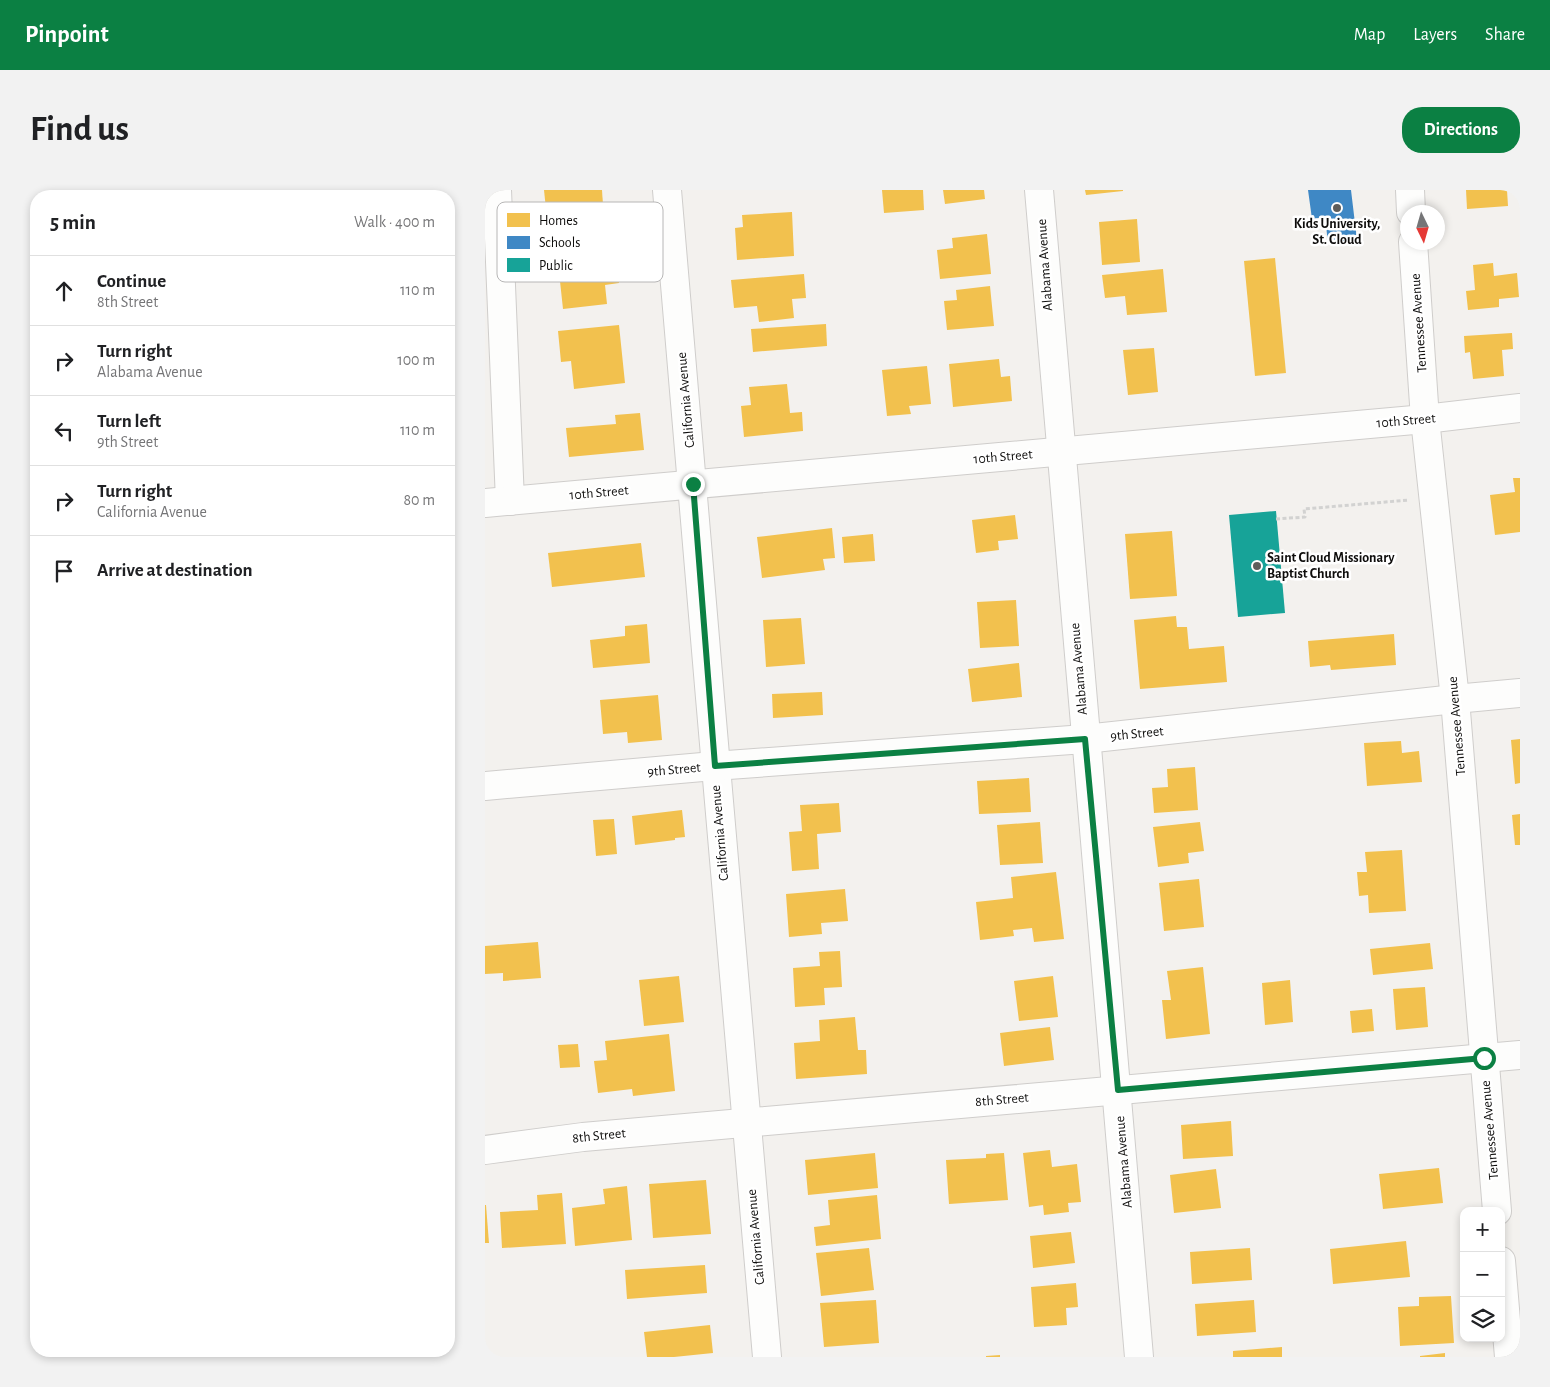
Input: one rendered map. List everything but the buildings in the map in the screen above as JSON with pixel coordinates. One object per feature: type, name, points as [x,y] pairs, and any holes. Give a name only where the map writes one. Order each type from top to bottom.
[{"type":"street","points":[[497,190],[497,502]]},
{"type":"street","name":"California Avenue","points":[[667,190],[745,1123],[767,1357]]},
{"type":"street","name":"Alabama Avenue","points":[[1039,190],[1085,739],[1118,1090],[1139,1357]]},
{"type":"street","points":[[1410,190],[1411,205]]},
{"type":"street","name":"Tennessee Avenue","points":[[1414,250],[1425,420],[1455,699],[1497,1207]]},
{"type":"street","name":"10th Street","points":[[497,502],[1425,420],[1520,408]]},
{"type":"street","name":"9th Street","points":[[485,786],[715,766],[1085,739],[1520,693]]},
{"type":"street","name":"8th Street","points":[[485,1150],[583,1137],[1520,1055]]},
{"type":"street","points":[[1504,1297],[1509,1357]]},
{"type":"path","points":[[1276,519],[1305,516],[1304,510],[1409,501],[1409,492]]},
{"type":"place","name":"Kids University, St. Cloud","points":[[1337,208]]},
{"type":"place","name":"Saint Cloud Missionary Baptist Church","points":[[1257,566]]},
{"type":"route","points":[[693,484],[715,766],[1085,739],[1118,1090],[1484,1058]]}]
